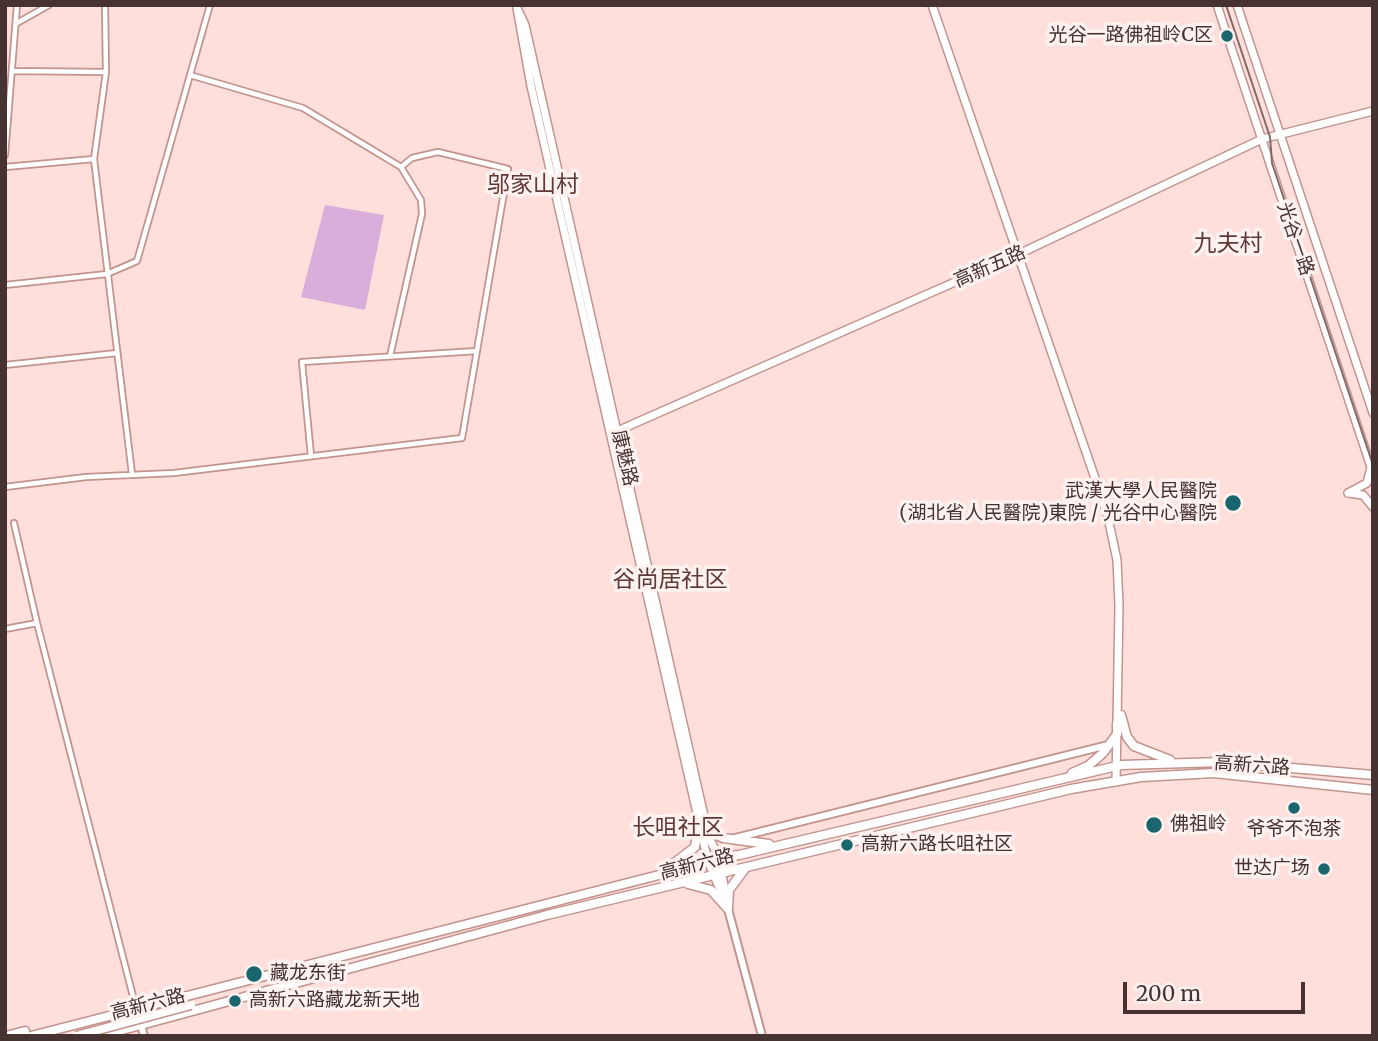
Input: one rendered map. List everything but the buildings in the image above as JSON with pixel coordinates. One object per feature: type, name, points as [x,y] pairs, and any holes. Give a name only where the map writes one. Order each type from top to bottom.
[{"type":"main road","points":[[935,5],[1090,457],[1117,560],[1117,734],[1088,765],[1059,779]]},
{"type":"main road","name":"光谷一路","points":[[1217,5],[1373,472]]},
{"type":"main road","name":"光谷一路","points":[[1237,5],[1373,413]]},
{"type":"main road","name":"康魅路","points":[[516,6],[531,86],[614,432],[702,821],[708,861],[718,875],[728,909]]},
{"type":"main road","name":"高新五路","points":[[614,432],[1021,253],[1262,139],[1373,111]]},
{"type":"main road","points":[[1021,253],[1094,456],[1121,559],[1124,605],[1119,781]]},
{"type":"main road","points":[[1370,461],[1371,472],[1367,483],[1348,493],[1363,495],[1373,507]]},
{"type":"main road","points":[[1121,715],[1127,737],[1133,746],[1159,758],[1186,763]]},
{"type":"main road","points":[[1117,724],[1119,765]]},
{"type":"main road","name":"高新六路","points":[[6,1036],[136,1008],[658,875],[719,857],[1119,765],[1222,762],[1373,775]]},
{"type":"main road","name":"高新六路","points":[[100,1036],[664,887],[1071,789],[1119,781],[1214,773],[1373,789]]},
{"type":"main road","name":"康魅路","points":[[702,821],[719,857],[718,875]]},
{"type":"main road","points":[[702,821],[715,834],[728,839],[782,844]]},
{"type":"main road","points":[[658,875],[695,847],[702,821]]},
{"type":"main road","points":[[728,909],[732,883],[750,866]]},
{"type":"main road","points":[[664,887],[703,886],[720,896],[728,909]]},
{"type":"main road","points":[[76,1036],[191,1005]]},
{"type":"street","points":[[5,156],[17,5]]},
{"type":"street","points":[[16,23],[49,5]]},
{"type":"street","points":[[105,5],[106,72],[94,159],[132,474]]},
{"type":"street","points":[[5,285],[107,274],[137,261],[210,5]]},
{"type":"street","points":[[516,6],[527,5]]},
{"type":"street","points":[[13,71],[106,72]]},
{"type":"street","points":[[190,75],[303,108],[401,167],[421,200],[422,214],[390,356]]},
{"type":"street","points":[[5,486],[132,474],[174,473],[462,438],[508,169],[438,152],[412,158],[401,167]]},
{"type":"street","points":[[5,167],[94,159]]},
{"type":"street","points":[[312,456],[302,362],[477,351]]},
{"type":"street","points":[[5,365],[117,353]]},
{"type":"street","points":[[14,523],[37,623],[144,1036]]},
{"type":"street","points":[[5,629],[37,623]]},
{"type":"street","points":[[728,839],[1110,744]]},
{"type":"street","name":"康魅路","points":[[728,909],[762,1036]]},
{"type":"shaded area","points":[[325,205],[384,215],[365,310],[301,297]]},
{"type":"tram line","points":[[1226,5],[1270,137],[1272,163],[1373,465]]},
{"type":"place","name":"光谷一路佛祖岭C区","points":[[1227,36]]},
{"type":"place","name":"武漢大學人民醫院 (湖北省人民醫院)東院 / 光谷中心醫院","points":[[1233,503]]},
{"type":"place","name":"爷爷不泡茶","points":[[1294,808]]},
{"type":"place","name":"佛祖岭","points":[[1154,825]]},
{"type":"place","name":"高新六路长咀社区","points":[[847,845]]},
{"type":"place","name":"世达广场","points":[[1324,869]]},
{"type":"place","name":"藏龙东街","points":[[254,974]]},
{"type":"place","name":"高新六路藏龙新天地","points":[[235,1001]]},
{"type":"district","name":"邬家山村","points":[[533,185]]},
{"type":"district","name":"九夫村","points":[[1228,244]]},
{"type":"district","name":"谷尚居社区","points":[[670,580]]},
{"type":"district","name":"长咀社区","points":[[678,828]]}]
